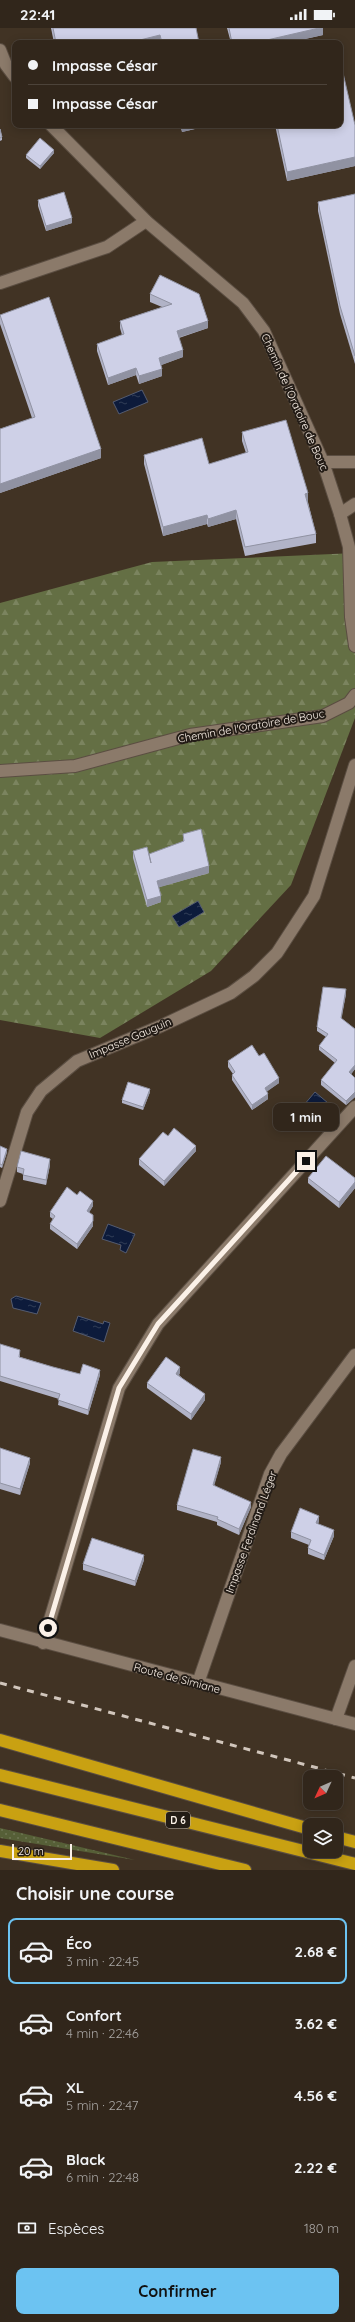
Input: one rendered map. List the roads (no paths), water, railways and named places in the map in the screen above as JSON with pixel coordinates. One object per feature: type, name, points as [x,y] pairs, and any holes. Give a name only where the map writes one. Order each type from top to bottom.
[{"type":"highway","points":[[0,1740],[303,1827]]},
{"type":"highway","name":"D 6","points":[[0,1775],[355,1864]]},
{"type":"highway","points":[[0,1810],[245,1870]]},
{"type":"highway","points":[[343,1839],[355,1842]]},
{"type":"highway","points":[[0,1851],[113,1870]]},
{"type":"street","points":[[0,50],[6,65],[12,73]]},
{"type":"street","name":"Chemin de l'Oratoire de Bouc","points":[[54,128],[146,221],[243,302],[264,331],[324,462],[340,514],[349,546],[352,617],[355,646]]},
{"type":"street","points":[[0,283],[107,247],[146,221]]},
{"type":"street","points":[[324,462],[355,462]]},
{"type":"street","points":[[340,514],[355,504]]},
{"type":"street","name":"Chemin de l'Oratoire de Bouc","points":[[0,771],[75,766],[190,735],[323,716],[349,703],[355,695]]},
{"type":"street","name":"Impasse Gauguin","points":[[0,1201],[27,1112],[40,1091],[77,1061],[161,1026],[230,993],[254,976],[277,953],[306,911],[314,896],[355,765]]},
{"type":"street","points":[[44,1643],[119,1388],[158,1324],[355,1107]]},
{"type":"street","name":"Impasse Ferdinand Léger","points":[[198,1683],[270,1474],[281,1454],[355,1355]]},
{"type":"street","name":"Route de Simiane","points":[[0,1630],[44,1643],[355,1724]]},
{"type":"street","points":[[336,1719],[355,1666]]},
{"type":"water","points":[[142,390],[148,402],[119,414],[113,402]]},
{"type":"water","points":[[198,901],[204,912],[179,927],[172,916]]},
{"type":"water","points":[[315,1092],[328,1103],[305,1130],[292,1119]]},
{"type":"water","points":[[108,1224],[135,1234],[126,1253],[120,1250],[121,1245],[102,1239]]},
{"type":"water","points":[[16,1296],[41,1303],[37,1314],[13,1308],[11,1299]]},
{"type":"water","points":[[78,1316],[103,1324],[104,1321],[110,1323],[104,1342],[73,1331]]},
{"type":"railway","points":[[0,1683],[355,1778]]}]
